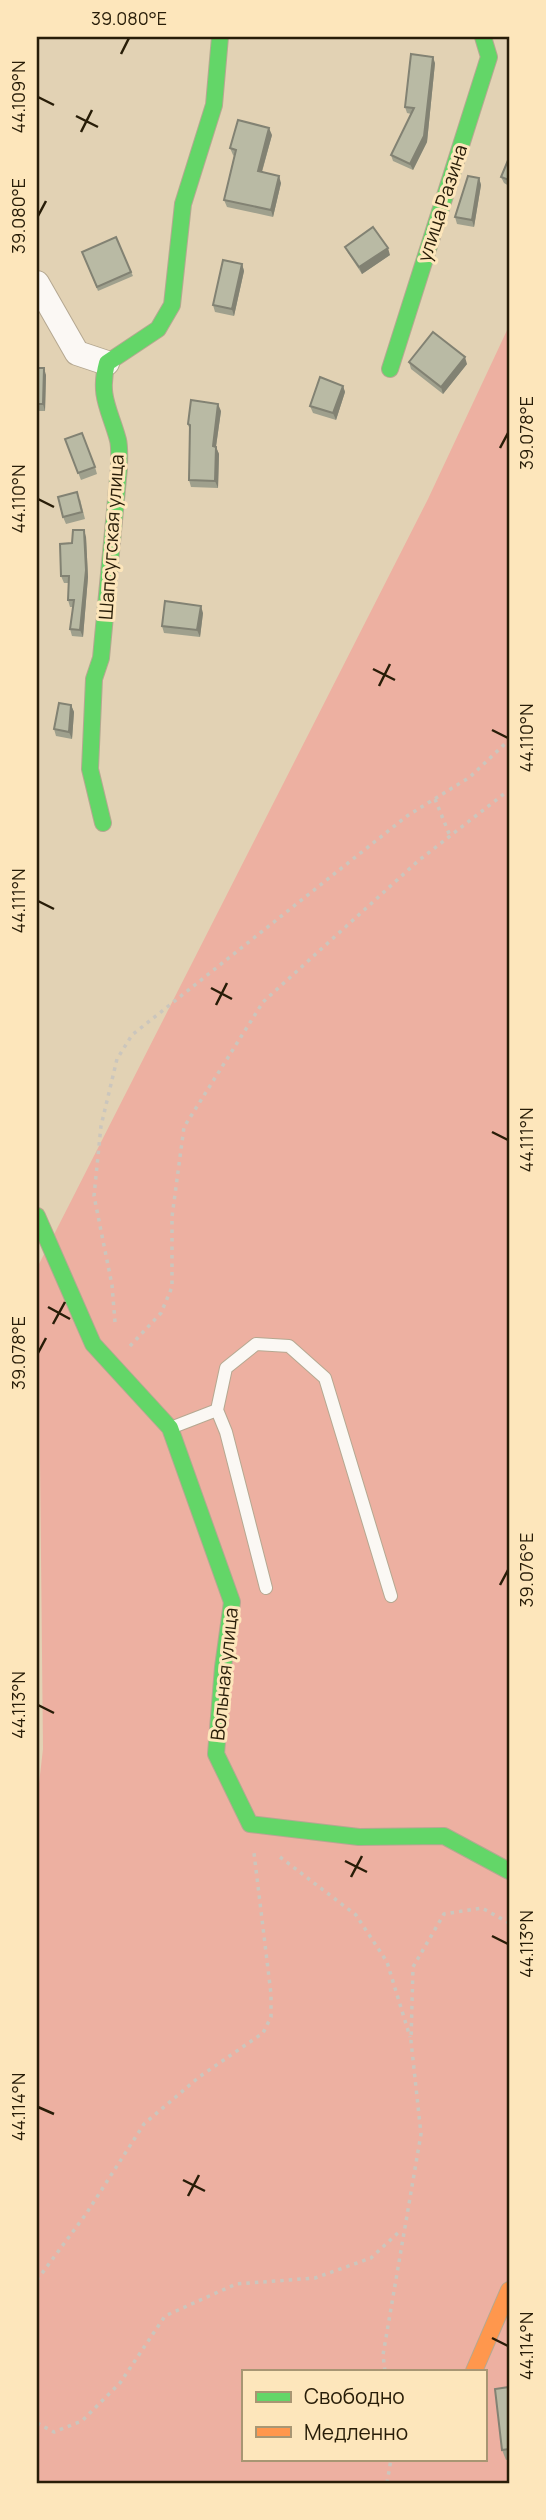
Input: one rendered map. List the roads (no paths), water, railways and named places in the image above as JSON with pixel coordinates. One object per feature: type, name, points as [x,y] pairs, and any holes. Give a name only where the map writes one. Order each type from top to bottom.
[{"type":"street","points":[[37,283],[78,352],[107,363],[158,329],[172,305],[183,204],[214,105],[219,37]]},
{"type":"street","name":"улица Разина","points":[[390,369],[489,57],[483,37]]},
{"type":"street","name":"Шапсугская улица","points":[[103,823],[90,769],[94,679],[101,658],[119,468],[118,441],[106,409],[103,377],[107,363]]},
{"type":"street","name":"Вольная улица","points":[[37,1216],[93,1345],[170,1429],[232,1602],[223,1667],[216,1754],[250,1825],[359,1837],[444,1836],[509,1871]]},
{"type":"street","points":[[474,2370],[509,2290]]},
{"type":"lane","points":[[266,1588],[226,1432],[216,1410],[226,1368],[257,1344],[289,1346],[325,1378],[391,1596]]},
{"type":"lane","points":[[170,1429],[216,1410]]}]
